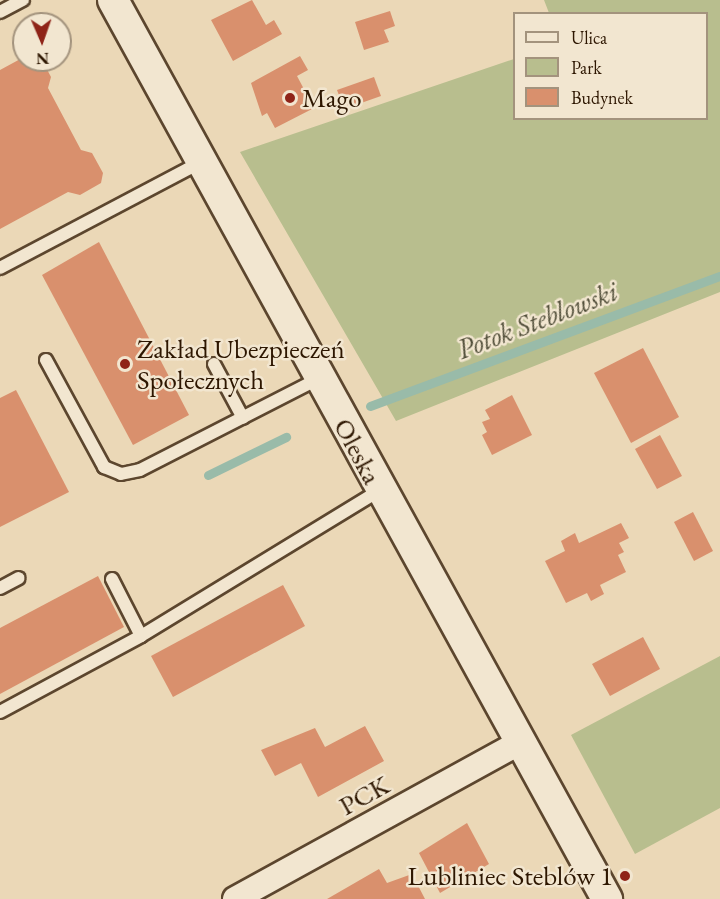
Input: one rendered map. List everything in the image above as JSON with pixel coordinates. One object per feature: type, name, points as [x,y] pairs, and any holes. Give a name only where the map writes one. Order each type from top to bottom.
[{"type":"street","name":"Oleska","points":[[113,0],[380,491],[607,899]]},
{"type":"street","name":"PCK","points":[[236,899],[520,742]]},
{"type":"lane","points":[[0,12],[23,0]]},
{"type":"lane","points":[[0,268],[201,162]]},
{"type":"lane","points":[[46,360],[104,467],[121,474],[140,470],[320,378]]},
{"type":"lane","points":[[214,364],[243,418]]},
{"type":"lane","points":[[0,712],[141,636],[380,491]]},
{"type":"lane","points":[[0,588],[19,578]]},
{"type":"lane","points":[[111,579],[141,636]]},
{"type":"green space","points":[[544,0],[720,0],[720,292],[396,421],[240,152],[513,59],[513,120],[708,120],[708,12],[549,12]]},
{"type":"green space","points":[[720,656],[720,808],[635,854],[571,735]]},
{"type":"building","points":[[252,0],[266,25],[274,20],[282,34],[233,61],[211,20]]},
{"type":"building","points":[[390,11],[395,26],[384,30],[389,42],[364,50],[355,22]]},
{"type":"building","points":[[300,56],[308,70],[297,76],[314,108],[275,128],[267,113],[262,116],[251,83]]},
{"type":"building","points":[[12,64],[12,72],[48,72],[51,77],[48,88],[81,150],[92,153],[103,173],[101,183],[80,195],[68,192],[0,229],[0,70]]},
{"type":"building","points":[[374,77],[381,96],[344,109],[337,90]]},
{"type":"building","name":"Zakład Ubezpieczeń Społecznych","points":[[99,242],[189,415],[133,445],[42,275]]},
{"type":"building","points":[[643,348],[679,417],[631,443],[594,373]]},
{"type":"building","points":[[16,390],[69,492],[0,527],[0,398]]},
{"type":"building","points":[[512,395],[532,435],[492,455],[482,435],[487,432],[482,422],[490,419],[485,410]]},
{"type":"building","points":[[660,435],[682,476],[657,489],[635,449]]},
{"type":"building","points":[[693,512],[713,551],[694,561],[674,522]]},
{"type":"building","points":[[621,523],[629,538],[619,543],[624,552],[618,555],[626,572],[600,585],[604,594],[591,601],[587,593],[566,603],[545,561],[565,551],[561,541],[575,533],[579,543]]},
{"type":"building","points":[[98,576],[124,627],[0,694],[0,628]]},
{"type":"building","points":[[283,585],[305,626],[173,697],[151,656]]},
{"type":"building","points":[[643,637],[660,669],[610,696],[592,664]]},
{"type":"building","points":[[365,726],[384,761],[318,797],[301,763],[275,776],[261,750],[315,728],[325,747]]},
{"type":"building","points":[[467,823],[489,864],[440,893],[419,853]]},
{"type":"building","points":[[379,869],[387,883],[412,874],[425,899],[327,899]]},
{"type":"waterway","name":"Potok Steblowski","points":[[370,406],[720,276]]},
{"type":"waterway","name":"Potok Steblowski","points":[[208,475],[286,437]]},
{"type":"place","name":"Mago","points":[[290,98]]},
{"type":"place","name":"Zakład Ubezpieczeń Społecznych","points":[[125,364]]},
{"type":"place","name":"Lubliniec Steblów 1","points":[[625,876]]}]
